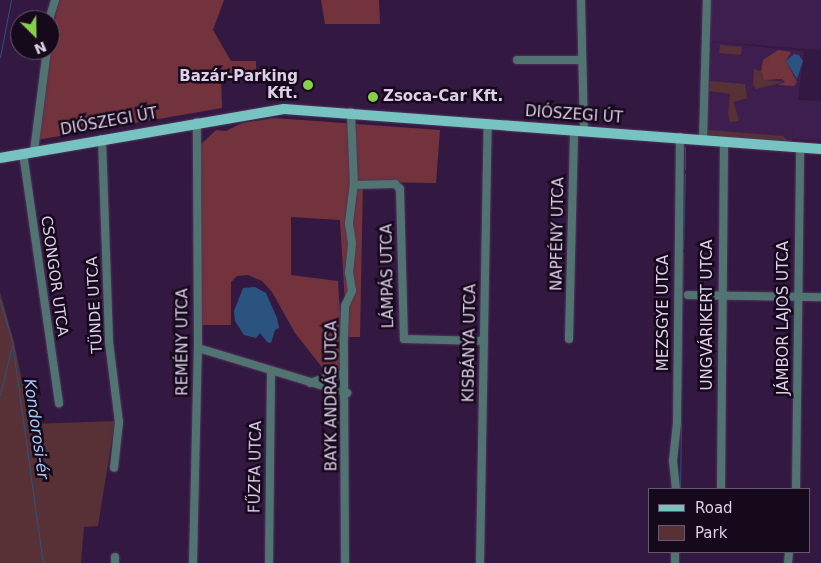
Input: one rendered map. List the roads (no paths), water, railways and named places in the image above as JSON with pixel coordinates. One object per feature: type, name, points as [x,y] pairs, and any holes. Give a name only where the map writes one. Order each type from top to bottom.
[{"type":"main road","name":"DIÓSZEGI ÚT","points":[[0,158],[197,122],[284,109],[351,112],[821,149]]},
{"type":"street","name":"NAPFÉNY UTCA","points":[[569,339],[582,60],[581,0]]},
{"type":"street","points":[[703,140],[707,0]]},
{"type":"street","points":[[34,151],[45,60]]},
{"type":"street","points":[[518,60],[582,60]]},
{"type":"street","name":"BAYK ANDRÁS UTCA","points":[[345,563],[347,393],[344,375],[345,306],[352,291],[349,272],[352,244],[349,223],[354,184],[351,112]]},
{"type":"street","name":"REMÉNY UTCA","points":[[193,563],[198,348],[197,122]]},
{"type":"street","name":"KISBÁNYA UTCA","points":[[480,563],[488,123]]},
{"type":"street","name":"MEZSGYE UTCA","points":[[676,488],[680,137]]},
{"type":"street","name":"TÜNDE UTCA","points":[[102,139],[109,342],[119,422],[114,468]]},
{"type":"street","name":"UNGVÁRIKERT UTCA","points":[[721,488],[724,142]]},
{"type":"street","name":"JÁMBOR LAJOS UTCA","points":[[796,488],[800,147]]},
{"type":"street","name":"CSONGOR UTCA","points":[[23,154],[58,403]]},
{"type":"street","name":"LÁMPÁS UTCA","points":[[354,184],[395,184],[401,192],[402,337],[484,341]]},
{"type":"street","points":[[688,295],[821,297]]},
{"type":"street","points":[[198,348],[310,384],[347,393]]},
{"type":"street","name":"FŰZFA UTCA","points":[[269,563],[271,371]]},
{"type":"street","points":[[310,384],[336,374],[344,375]]},
{"type":"water","points":[[794,54],[799,55],[803,61],[797,79],[786,61]]},
{"type":"water","points":[[255,287],[266,293],[277,318],[279,328],[275,330],[271,343],[267,342],[260,333],[256,338],[244,335],[235,321],[234,311],[243,288]]},
{"type":"waterway","name":"Kondorosi-ér","points":[[0,57],[11,0]]},
{"type":"waterway","points":[[685,147],[685,169]]},
{"type":"waterway","points":[[683,248],[685,174]]},
{"type":"waterway","points":[[681,390],[683,253]]},
{"type":"waterway","name":"Kondorosi-ér","points":[[0,300],[12,341],[43,563]]},
{"type":"waterway","points":[[0,395],[12,345]]},
{"type":"waterway","points":[[680,488],[681,423]]},
{"type":"place","name":"Bazár-Parking Kft.","points":[[308,85]]},
{"type":"place","name":"Zsoca-Car Kft.","points":[[373,97]]}]
